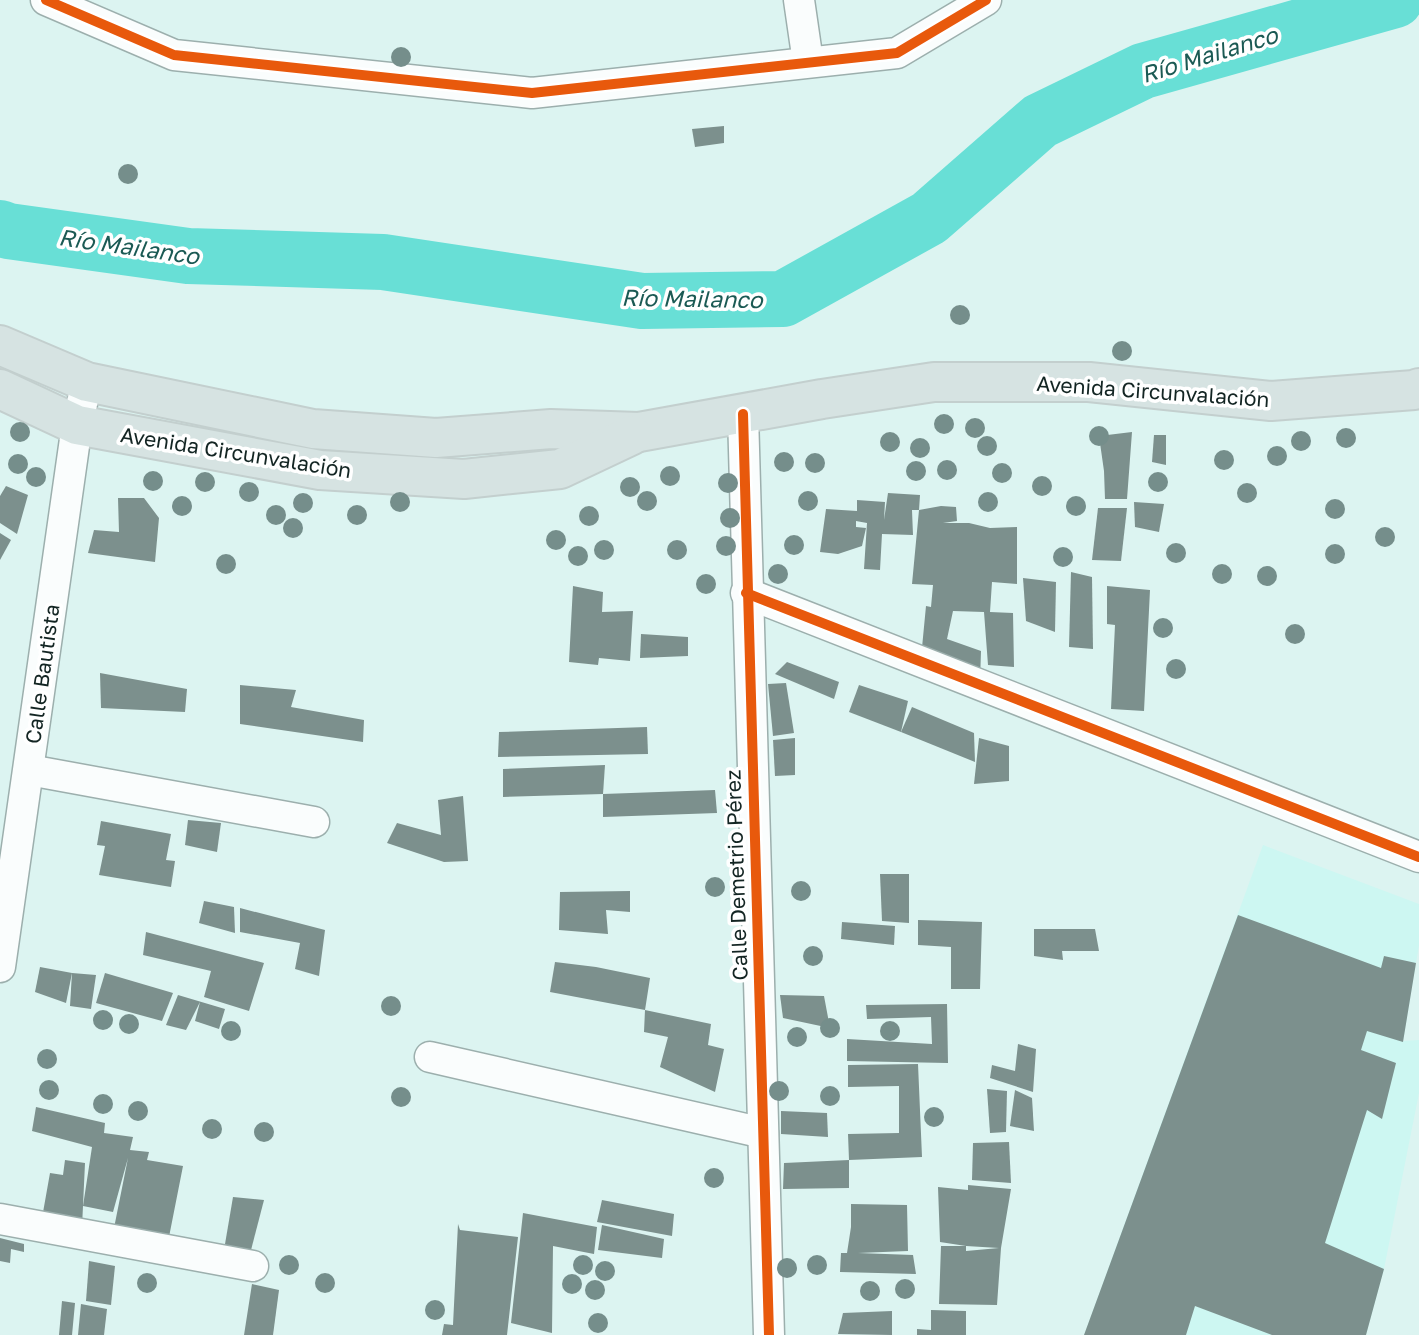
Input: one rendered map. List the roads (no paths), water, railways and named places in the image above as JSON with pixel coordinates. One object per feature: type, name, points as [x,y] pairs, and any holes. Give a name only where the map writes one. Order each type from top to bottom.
[{"type":"main road","name":"Avenida Circunvalación","points":[[0,345],[88,382],[313,429],[436,438],[551,429],[639,432],[934,382],[1089,382],[1271,401],[1419,388]]},
{"type":"main road","name":"Avenida Circunvalación","points":[[0,389],[77,425],[320,470],[464,479],[560,469],[639,432]]},
{"type":"street","points":[[46,0],[174,55],[532,93],[897,53],[986,0]]},
{"type":"street","points":[[799,0],[807,62]]},
{"type":"street","name":"Calle Bautista","points":[[0,967],[77,425],[88,382]]},
{"type":"street","name":"Calle Demetrio Pérez","points":[[743,414],[769,1335]]},
{"type":"street","points":[[746,593],[1419,857]]},
{"type":"street","points":[[29,770],[314,822]]},
{"type":"street","points":[[430,1057],[763,1133]]},
{"type":"street","points":[[0,1219],[253,1266]]},
{"type":"waterway","name":"Río Mailanco","points":[[0,228],[188,256],[383,262],[642,301],[783,299],[929,218],[1040,121],[1143,71],[1395,0]]}]
